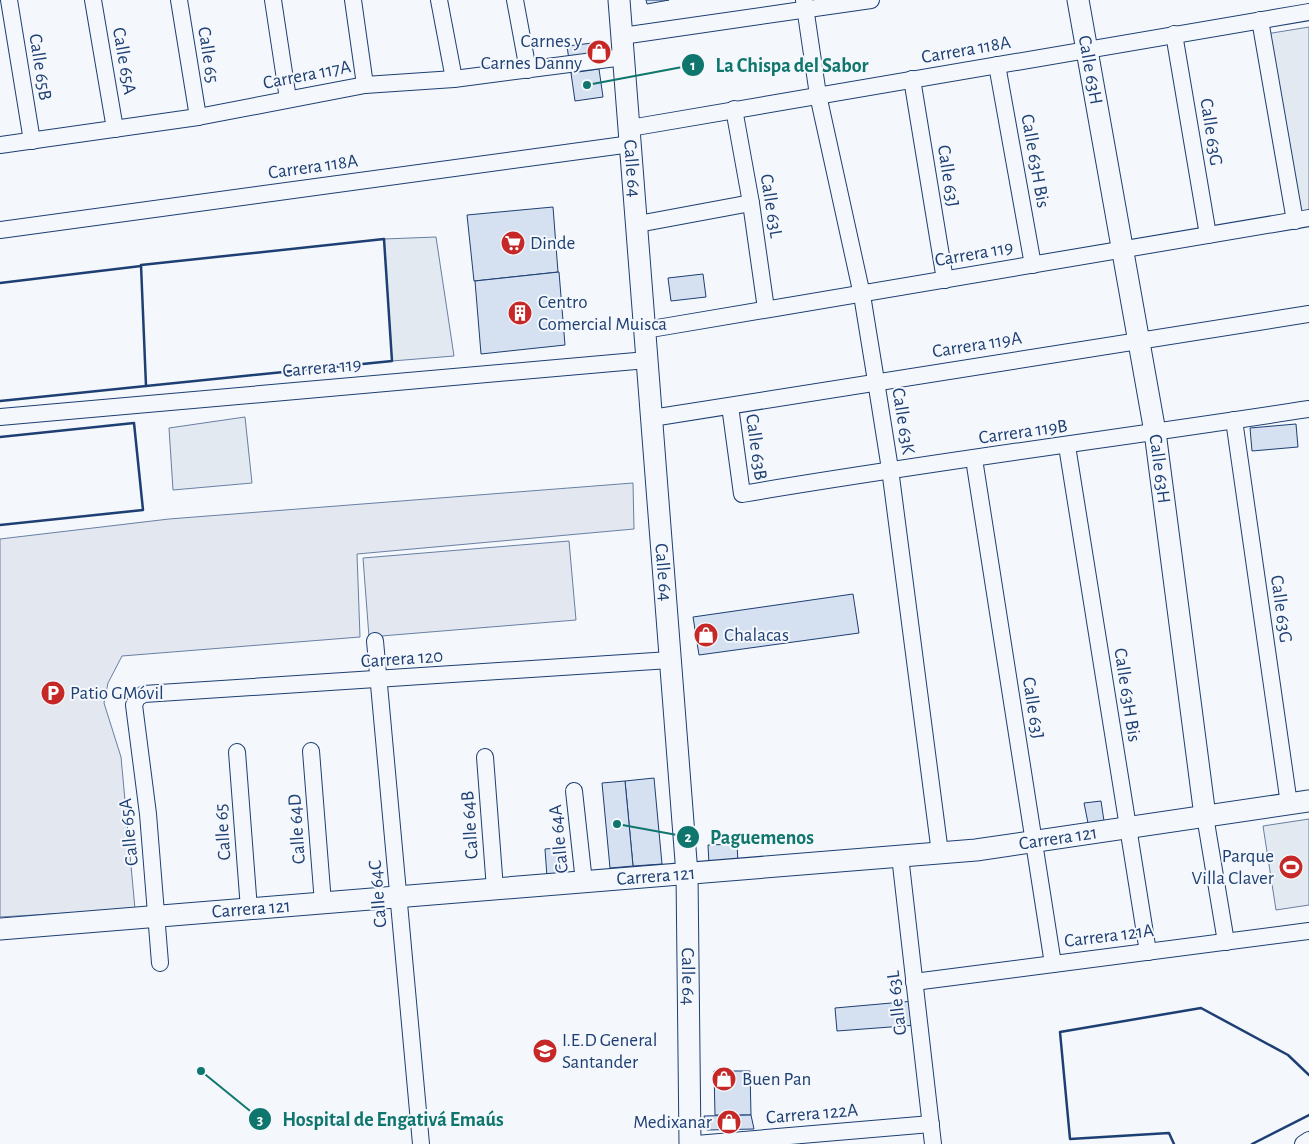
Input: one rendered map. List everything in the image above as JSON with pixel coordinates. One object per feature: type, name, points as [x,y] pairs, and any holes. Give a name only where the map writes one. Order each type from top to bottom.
[{"type":"street","name":"Calle 65B","points":[[9,0],[32,141]]},
{"type":"street","name":"Calle 65A","points":[[93,0],[115,129]]},
{"type":"street","name":"Calle 65","points":[[178,0],[198,117]]},
{"type":"street","points":[[273,0],[288,99]]},
{"type":"street","points":[[353,0],[366,84]]},
{"type":"street","points":[[440,0],[454,79]]},
{"type":"street","points":[[515,0],[528,70]]},
{"type":"street","name":"Calle 64","points":[[619,0],[688,874],[690,1144]]},
{"type":"street","name":"Carrera 117A","points":[[0,145],[198,117],[366,84],[454,79],[528,70],[623,46],[805,5],[871,0]]},
{"type":"street","name":"Calle 63H","points":[[1078,0],[1154,432],[1204,816],[1226,942]]},
{"type":"street","name":"Calle 63K","points":[[805,5],[818,95],[862,294],[876,381],[890,469],[940,853]]},
{"type":"street","name":"Carrera 118A","points":[[0,230],[630,136],[734,109],[1309,12]]},
{"type":"street","points":[[1260,20],[1302,219]]},
{"type":"street","name":"Calle 63G","points":[[1174,34],[1208,235]]},
{"type":"street","name":"Calle 63H Bis","points":[[997,64],[1032,265]]},
{"type":"street","name":"Calle 63J","points":[[912,79],[945,280]]},
{"type":"street","name":"Calle 63L","points":[[734,109],[751,203],[766,309]]},
{"type":"street","points":[[638,224],[751,203]]},
{"type":"street","name":"Carrera 119","points":[[645,330],[1302,219]]},
{"type":"street","name":"Carrera 119A","points":[[652,418],[876,381],[1309,314]]},
{"type":"street","name":"Carrera 119","points":[[0,417],[648,360]]},
{"type":"street","name":"Calle 63B","points":[[730,406],[742,494]]},
{"type":"street","name":"Carrera 119B","points":[[742,494],[890,469],[1066,446],[1309,409]]},
{"type":"street","name":"Calle 63G","points":[[1234,420],[1299,802]]},
{"type":"street","name":"Calle 63H Bis","points":[[1066,446],[1148,952]]},
{"type":"street","name":"Calle 63J","points":[[974,459],[1053,964]]},
{"type":"street","name":"Calle 64C","points":[[375,641],[421,1144]]},
{"type":"street","name":"Carrera 120","points":[[137,698],[144,694],[670,660]]},
{"type":"street","name":"Calle 65A","points":[[137,698],[134,705],[148,814],[160,963]]},
{"type":"street","name":"Calle 64D","points":[[311,751],[323,903]]},
{"type":"street","name":"Calle 65","points":[[237,752],[249,909]]},
{"type":"street","name":"Calle 64B","points":[[486,757],[495,889]]},
{"type":"street","name":"Calle 64A","points":[[574,791],[584,882]]},
{"type":"street","name":"Carrera 121","points":[[0,929],[940,853],[1128,828],[1299,802]]},
{"type":"street","name":"Calle 63L","points":[[900,856],[933,1144]]},
{"type":"street","name":"Carrera 121A","points":[[914,982],[1309,931]]},
{"type":"street","name":"Carrera 122A","points":[[696,1144],[931,1124]]},
{"type":"street","points":[[1303,1144],[1309,1140]]},
{"type":"shaded area","points":[[1309,27],[1309,213],[1297,215],[1266,34]]},
{"type":"shaded area","points":[[436,237],[454,356],[392,361],[384,239]]},
{"type":"shaded area","points":[[245,417],[252,483],[173,490],[169,428]]},
{"type":"shaded area","name":"Patio GMóvil","points":[[633,483],[634,529],[357,554],[360,637],[122,656],[108,683],[104,703],[121,757],[135,909],[0,917],[0,539],[169,519]]},
{"type":"shaded area","points":[[569,541],[576,620],[369,637],[363,558]]},
{"type":"shaded area","name":"Parque Villa Claver","points":[[1309,819],[1309,905],[1276,910],[1263,826]]},
{"type":"building","points":[[646,0],[669,0],[647,4]]},
{"type":"building","points":[[601,42],[603,55],[569,60],[567,46]]},
{"type":"building","points":[[599,69],[603,97],[575,101],[571,73]]},
{"type":"building","name":"Dinde","points":[[553,207],[558,272],[474,281],[467,215]]},
{"type":"building","name":"Centro Comercial Muisca","points":[[559,272],[565,345],[481,354],[475,281]]},
{"type":"building","points":[[703,274],[706,297],[671,301],[668,278]]},
{"type":"building","points":[[1296,424],[1298,447],[1252,451],[1250,428]]},
{"type":"building","points":[[853,594],[859,633],[699,655],[693,617]]},
{"type":"building","points":[[654,778],[662,864],[633,866],[625,781]]},
{"type":"building","points":[[625,781],[633,866],[610,868],[602,783]]},
{"type":"building","points":[[1101,801],[1104,821],[1088,823],[1084,803]]},
{"type":"building","points":[[737,844],[738,863],[709,864],[708,845]]},
{"type":"building","points":[[557,848],[561,875],[547,877],[545,849]]},
{"type":"building","points":[[914,1001],[917,1025],[837,1031],[835,1008]]},
{"type":"building","points":[[714,1071],[750,1071],[751,1115],[715,1115]]},
{"type":"building","name":"Medixanar","points":[[751,1115],[754,1129],[707,1130],[704,1116]]},
{"type":"wall","points":[[384,239],[392,361],[146,386],[141,265],[384,239]]},
{"type":"wall","points":[[0,283],[141,266]]},
{"type":"wall","points":[[0,401],[146,386]]},
{"type":"wall","points":[[0,437],[134,423],[143,510],[0,525]]},
{"type":"wall","points":[[1174,1144],[1169,1133],[1070,1139],[1060,1032],[1201,1008],[1288,1055],[1309,1075]]},
{"type":"wall","points":[[1252,1144],[1309,1115]]},
{"type":"place","name":"Carnes y Carnes Danny","points":[[599,52]]},
{"type":"place","name":"La Chispa del Sabor","points":[[587,85]]},
{"type":"place","name":"Dinde","points":[[513,243]]},
{"type":"place","name":"Centro Comercial Muisca","points":[[520,313]]},
{"type":"place","name":"Chalacas","points":[[706,635]]},
{"type":"place","name":"Patio GMóvil","points":[[53,693]]},
{"type":"place","name":"Paguemenos","points":[[617,824]]},
{"type":"place","name":"Parque Villa Claver","points":[[1291,867]]},
{"type":"place","name":"I.E.D General Santander","points":[[545,1051]]},
{"type":"place","name":"Hospital de Engativá Emaús","points":[[201,1071]]},
{"type":"place","name":"Buen Pan","points":[[724,1079]]},
{"type":"place","name":"Medixanar","points":[[729,1122]]}]
